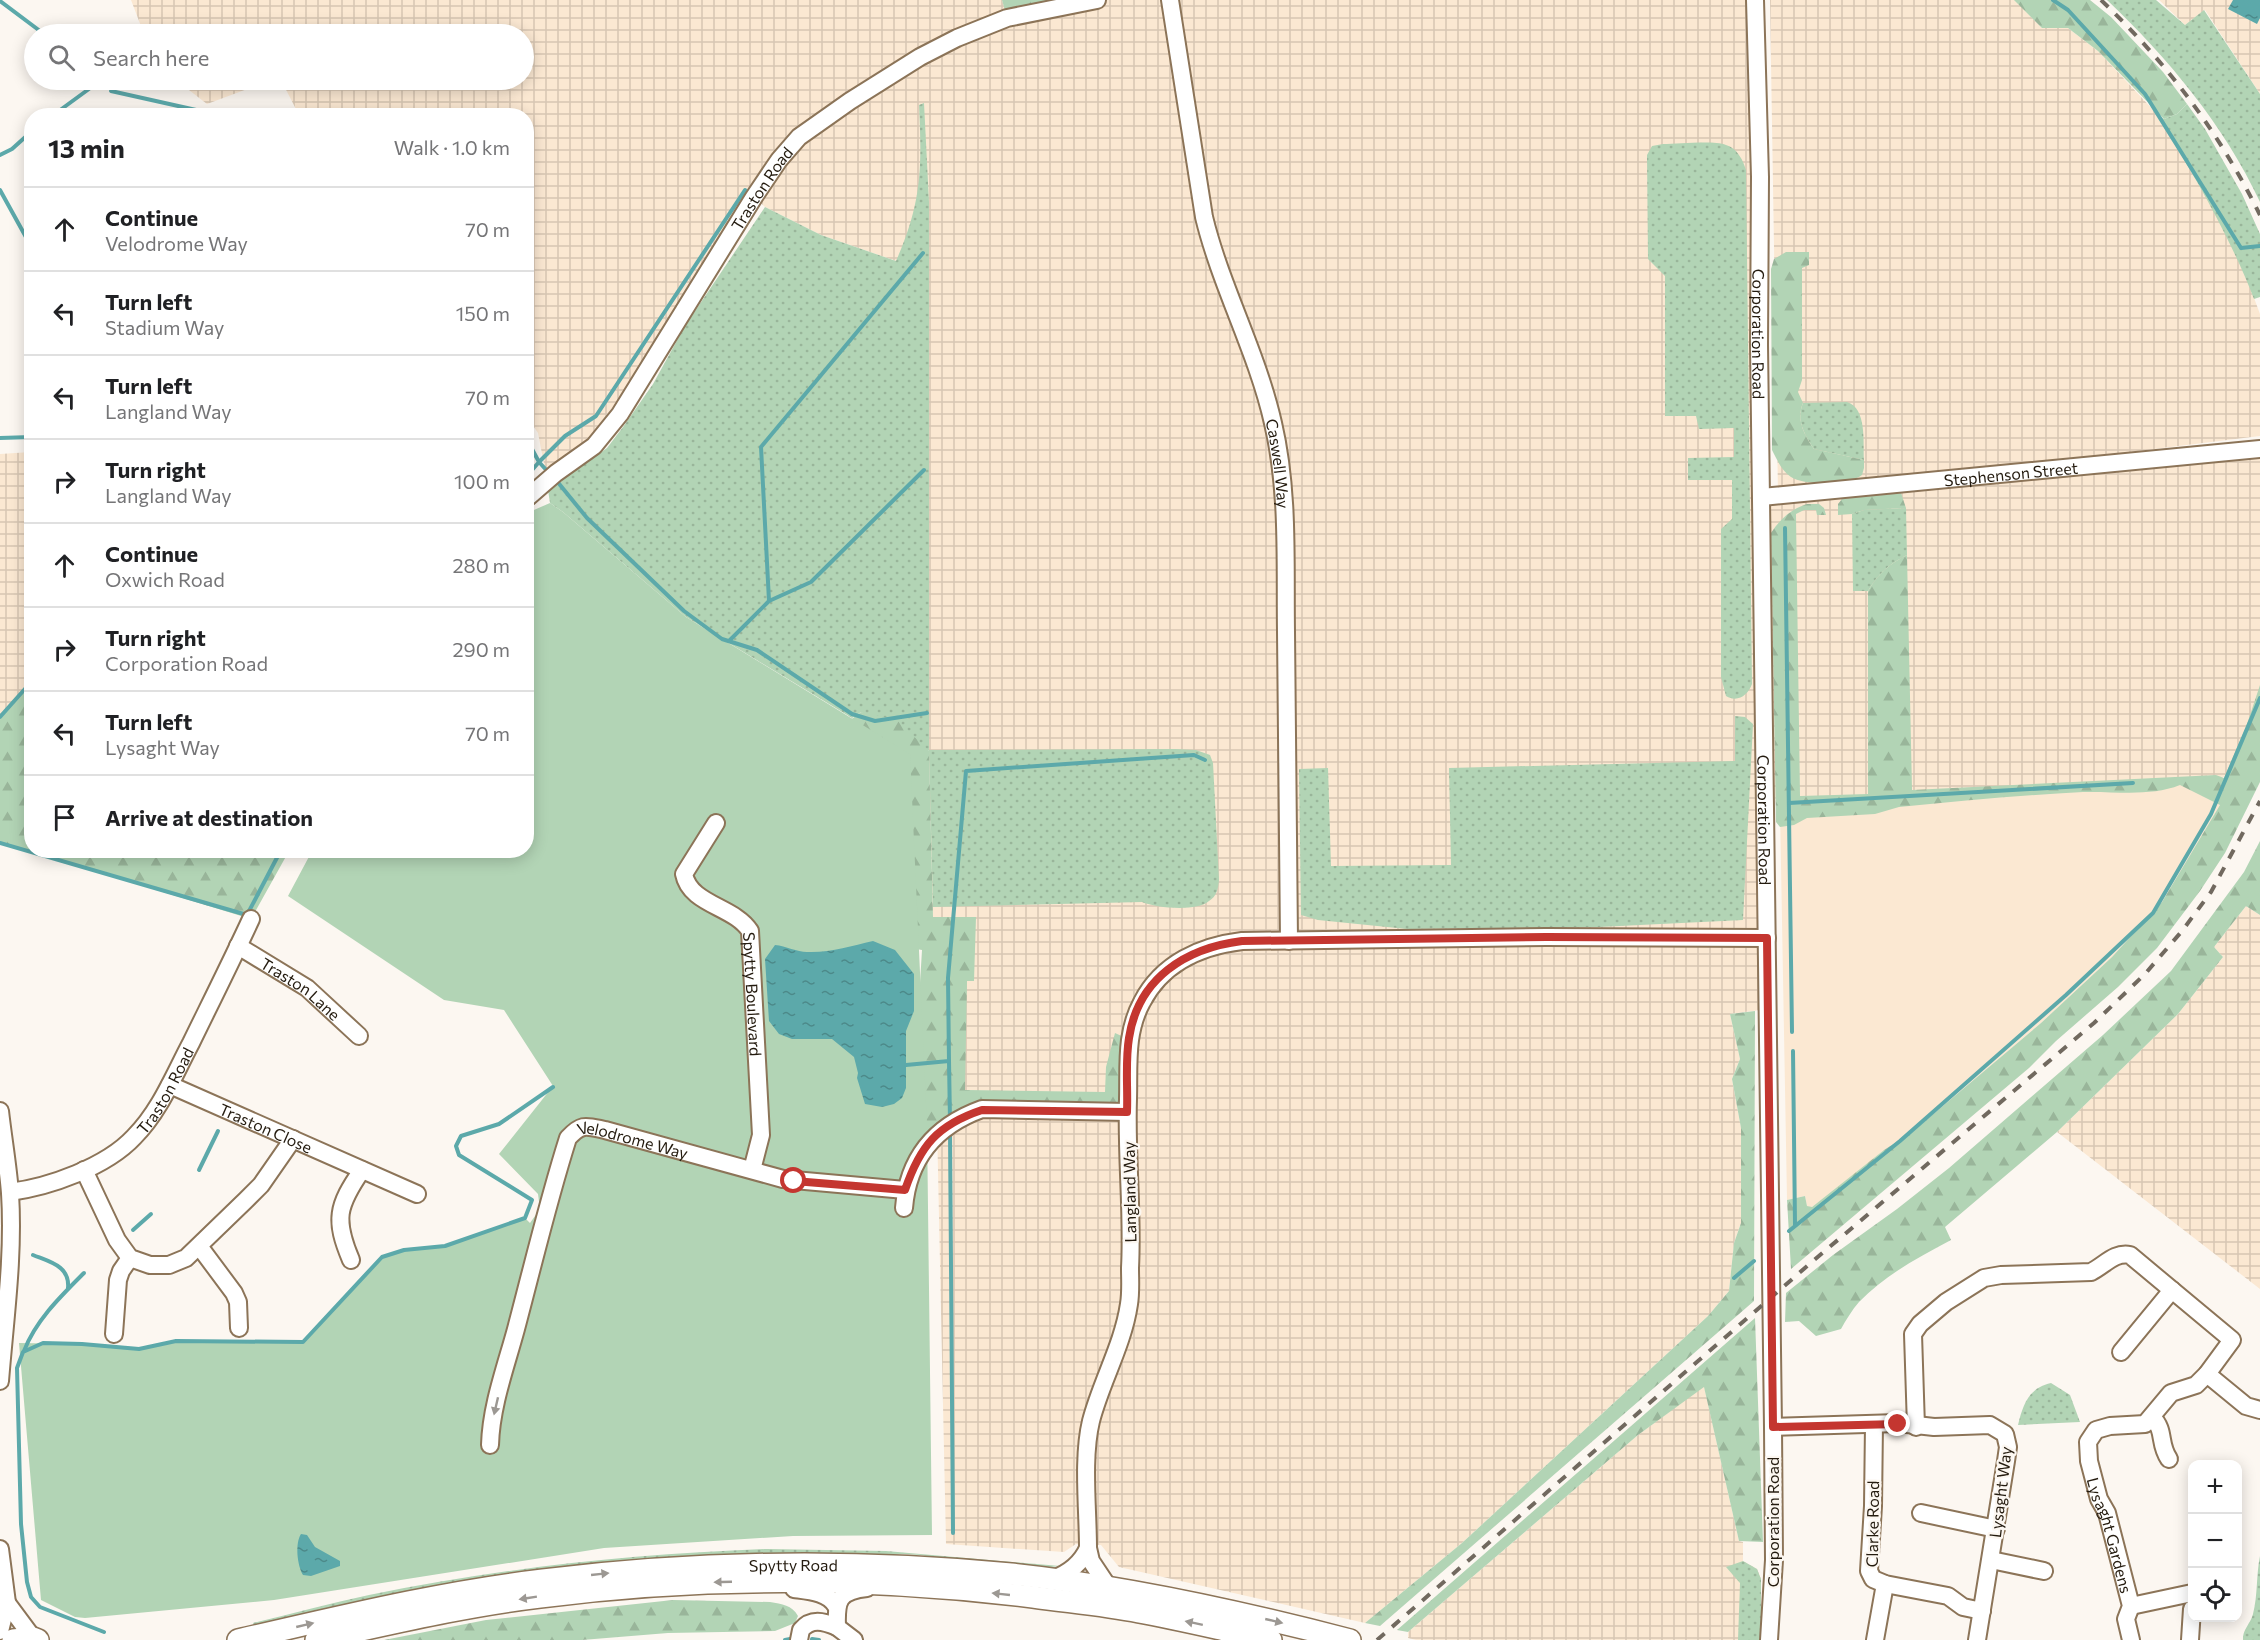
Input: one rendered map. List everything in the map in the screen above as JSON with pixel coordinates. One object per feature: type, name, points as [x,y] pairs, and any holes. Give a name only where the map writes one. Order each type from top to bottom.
[{"type":"main road","name":"Spytty Road","points":[[238,1640],[387,1605],[460,1592],[652,1568],[759,1563],[931,1568],[1053,1579],[1176,1599],[1350,1640]]},
{"type":"main road","name":"Spytty Road","points":[[316,1640],[444,1612],[538,1597],[630,1587],[754,1581],[845,1581],[940,1587],[1138,1612],[1271,1640]]},
{"type":"street","name":"Traston Road","points":[[534,492],[594,446],[620,414],[754,197],[785,152],[800,137],[858,96],[920,57],[957,38],[1007,18],[1097,0]]},
{"type":"street","name":"Caswell Way","points":[[1170,0],[1204,217],[1222,275],[1262,382],[1273,425],[1284,498],[1289,940]]},
{"type":"street","name":"Corporation Road","points":[[1755,0],[1760,177],[1759,324],[1773,1427],[1774,1560],[1768,1640]]},
{"type":"street","name":"Stephenson Street","points":[[1762,497],[2260,449]]},
{"type":"street","name":"Spytty Boulevard","points":[[716,823],[684,874],[690,890],[744,921],[750,932],[761,1136],[752,1170]]},
{"type":"street","name":"Traston Road","points":[[10,1192],[40,1186],[84,1170],[112,1155],[134,1138],[170,1085],[251,919]]},
{"type":"street","name":"Langland Way","points":[[1109,1588],[1091,1561],[1088,1548],[1087,1449],[1090,1424],[1129,1305],[1131,1251],[1127,1112],[1129,1038],[1142,1000],[1155,981],[1184,958],[1201,950],[1236,942],[1546,937],[1767,938]]},
{"type":"street","name":"Traston Lane","points":[[238,946],[307,988],[359,1036]]},
{"type":"street","name":"Traston Close","points":[[170,1085],[417,1194]]},
{"type":"street","points":[[904,1208],[905,1190],[914,1164],[924,1148],[944,1128],[964,1116],[982,1110],[1127,1112]]},
{"type":"street","points":[[0,1111],[10,1192],[5,1224],[7,1309],[0,1381]]},
{"type":"street","name":"Velodrome Way","points":[[490,1445],[492,1425],[505,1367],[568,1138],[576,1130],[585,1126],[605,1130],[783,1179],[905,1190]]},
{"type":"street","points":[[84,1170],[117,1240],[130,1258],[150,1265],[169,1264],[186,1258],[261,1185],[293,1140]]},
{"type":"street","points":[[351,1260],[342,1238],[340,1210],[352,1184],[362,1170]]},
{"type":"street","points":[[199,1246],[234,1293],[238,1302],[239,1328]]},
{"type":"street","points":[[1916,1427],[1913,1334],[1920,1324],[1946,1302],[1984,1278],[2001,1275],[2091,1272],[2121,1253],[2130,1255],[2232,1340],[2196,1385],[2171,1393],[2152,1417],[2160,1425],[2163,1450],[2169,1459]]},
{"type":"street","points":[[114,1334],[118,1280],[130,1258]]},
{"type":"street","points":[[2121,1352],[2172,1290]]},
{"type":"street","points":[[2207,1374],[2246,1406],[2260,1410]]},
{"type":"street","name":"Lysaght Gardens","points":[[2131,1640],[2126,1619],[2131,1606],[2107,1513],[2099,1498],[2089,1461],[2088,1442],[2097,1430],[2110,1426],[2145,1424],[2152,1417]]},
{"type":"street","name":"Lysaght Way","points":[[1773,1427],[1874,1424],[1916,1427],[1990,1425],[2005,1434],[2008,1447],[1977,1640]]},
{"type":"street","name":"Clarke Road","points":[[1874,1424],[1869,1571],[1873,1579],[1885,1584],[1948,1596],[1964,1607],[1982,1611]]},
{"type":"street","points":[[1921,1513],[1996,1529]]},
{"type":"street","points":[[1053,1579],[1066,1574],[1082,1561],[1088,1548]]},
{"type":"street","points":[[0,1549],[7,1603],[0,1632],[2,1640]]},
{"type":"street","points":[[1991,1560],[2044,1570]]},
{"type":"street","points":[[754,1581],[818,1593],[830,1598],[836,1606],[837,1627]]},
{"type":"street","points":[[1875,1640],[1885,1584]]},
{"type":"street","points":[[836,1606],[846,1592],[865,1588],[940,1587]]},
{"type":"street","points":[[2131,1606],[2188,1594]]},
{"type":"street","points":[[7,1603],[28,1639]]},
{"type":"street","points":[[800,1640],[801,1630],[811,1622],[837,1627],[854,1640]]},
{"type":"street","points":[[2190,1640],[2192,1622]]},
{"type":"shaded area","points":[[131,0],[1002,0],[1008,18],[1097,0],[1755,0],[1760,177],[1759,345],[1763,497],[1778,494],[1770,0],[2015,0],[2042,28],[2068,28],[2098,51],[2157,114],[2210,201],[2244,271],[2260,314],[2260,436],[1802,492],[2076,466],[2260,459],[2260,775],[1776,804],[1765,716],[1760,1010],[1730,1014],[1740,1059],[1732,1079],[1741,1128],[1741,1223],[1734,1243],[1729,1291],[1708,1316],[1462,1543],[1365,1623],[1119,1567],[1101,1545],[1076,1544],[1064,1552],[946,1544],[929,751],[928,227],[896,261],[821,235],[765,207],[754,197],[785,152],[808,130],[915,59],[869,79],[814,117],[790,139],[746,195],[615,404],[586,441],[545,469],[538,433],[534,427],[534,108],[295,108],[286,90],[534,90],[534,24],[140,24]]},
{"type":"shaded area","points":[[2159,0],[2260,0],[2260,94],[2205,10],[2185,25]]},
{"type":"shaded area","points":[[189,90],[244,90],[207,104]]},
{"type":"shaded area","points":[[24,452],[24,689],[0,717],[0,454]]},
{"type":"shaded area","points":[[2177,780],[2222,802],[2162,902],[2112,957],[2041,1023],[1912,1132],[1884,1150],[1812,1207],[1807,1207],[1805,1196],[1787,1200],[1780,809]]},
{"type":"shaded area","points":[[2246,906],[2260,915],[2260,1289],[2057,1132],[2178,1014],[2223,957],[2214,947]]},
{"type":"shaded area","points":[[1704,1386],[1739,1541],[1743,1542],[1743,1561],[1757,1569],[1761,1579],[1757,1640],[1416,1640],[1408,1638],[1408,1632],[1638,1435]]},
{"type":"green space","points":[[1002,0],[1097,0],[1007,18]]},
{"type":"green space","points":[[2014,0],[2090,0],[2111,17],[2163,72],[2187,104],[2177,114],[2164,119],[2098,51],[2068,28],[2042,28]]},
{"type":"green space","points":[[2107,0],[2156,0],[2185,25],[2204,10],[2260,94],[2260,202],[2229,146],[2193,94],[2152,45]]},
{"type":"green space","points":[[924,103],[929,202],[929,750],[1175,749],[1196,750],[1210,755],[1213,763],[1219,880],[1218,889],[1212,899],[1195,907],[1176,908],[1142,902],[933,907],[929,751],[861,712],[852,718],[686,617],[550,503],[548,490],[607,448],[623,427],[653,384],[685,326],[765,207],[821,235],[896,261],[905,240],[915,202],[920,166],[919,105]]},
{"type":"green space","points":[[2187,104],[2205,129],[2242,194],[2260,234],[2260,297],[2254,299],[2222,228],[2157,114],[2164,119],[2177,114]]},
{"type":"green space","points":[[1705,142],[1726,145],[1739,155],[1746,170],[1752,684],[1748,692],[1735,699],[1726,696],[1721,677],[1721,529],[1732,519],[1732,480],[1688,480],[1688,458],[1734,457],[1734,428],[1699,429],[1696,416],[1665,416],[1665,276],[1648,259],[1647,155],[1652,146]]},
{"type":"green space","points":[[1786,252],[1809,252],[1809,265],[1802,268],[1802,380],[1798,392],[1803,403],[1800,415],[1802,427],[1814,449],[1864,460],[1862,475],[1847,481],[1816,483],[1798,480],[1785,472],[1772,450],[1771,269],[1774,259]]},
{"type":"green space","points":[[1847,402],[1853,405],[1861,418],[1864,460],[1814,449],[1802,427],[1800,415],[1803,403]]},
{"type":"green space","points":[[1901,493],[1906,508],[1864,510],[1838,515],[1838,504],[1842,499]]},
{"type":"green space","points":[[550,503],[686,617],[910,754],[927,1125],[932,1535],[793,1536],[604,1548],[274,1600],[85,1618],[75,1617],[41,1600],[19,1343],[82,1344],[139,1349],[176,1341],[303,1342],[382,1257],[404,1250],[445,1246],[525,1218],[530,1223],[540,1209],[538,1194],[499,1154],[553,1086],[504,1010],[444,1000],[288,896],[308,858],[534,858],[534,510]]},
{"type":"green space","points":[[1807,504],[1819,504],[1824,508],[1826,515],[1817,515],[1816,510],[1804,510],[1796,514],[1800,796],[1868,794],[1868,591],[1884,570],[1907,555],[1912,790],[2216,775],[2224,778],[2246,727],[2260,685],[2260,782],[2225,853],[2157,948],[2029,1068],[1791,1269],[1787,1200],[1805,1196],[1807,1206],[1812,1207],[1884,1150],[1912,1132],[2041,1023],[2112,957],[2162,902],[2220,805],[2180,785],[2145,792],[2060,793],[1899,807],[1875,814],[1807,818],[1794,825],[1780,827],[1776,822],[1771,533],[1786,515]]},
{"type":"green space","points":[[1906,508],[1907,555],[1884,570],[1868,591],[1853,591],[1852,514],[1864,510]]},
{"type":"green space","points":[[24,689],[24,849],[0,842],[0,717]]},
{"type":"green space","points":[[861,712],[897,720],[929,751],[933,917],[976,917],[974,981],[967,981],[965,1090],[1105,1092],[1106,1067],[1115,1033],[1126,1038],[1124,1101],[1111,1107],[976,1105],[931,1137],[775,1079],[915,1066],[922,950],[911,948],[849,721]]},
{"type":"green space","points":[[1735,716],[1745,717],[1753,724],[1743,920],[1599,927],[1407,929],[1318,920],[1301,915],[1299,769],[1328,768],[1331,866],[1451,865],[1449,768],[1735,761]]},
{"type":"green space","points":[[2260,841],[2260,915],[2246,906],[2214,947],[2223,957],[2178,1014],[2057,1132],[1945,1227],[1951,1240],[1880,1283],[1859,1302],[1841,1329],[1816,1336],[1799,1321],[1785,1322],[1786,1293],[1949,1168],[2103,1035],[2171,971],[2244,872]]},
{"type":"green space","points":[[52,858],[285,858],[251,919]]},
{"type":"green space","points":[[1755,1011],[1754,1301],[1380,1626],[1365,1623],[1462,1543],[1708,1316],[1729,1291],[1734,1243],[1741,1223],[1741,1128],[1732,1079],[1740,1059],[1730,1014]]},
{"type":"green space","points":[[1755,1318],[1763,1542],[1739,1541],[1704,1387],[1638,1435],[1408,1632],[1397,1630]]},
{"type":"green space","points":[[2051,1383],[2070,1395],[2080,1422],[2018,1425],[2028,1398],[2043,1385]]},
{"type":"green space","points":[[767,1549],[886,1551],[1060,1566],[959,1563],[921,1555],[902,1554],[828,1558],[254,1626],[253,1623],[340,1601],[468,1577],[617,1559]]},
{"type":"green space","points":[[2260,1556],[2260,1640],[2243,1640],[2255,1607]]},
{"type":"green space","points":[[1743,1561],[1757,1569],[1761,1579],[1759,1640],[1738,1640],[1740,1583],[1726,1567]]},
{"type":"green space","points":[[673,1600],[770,1602],[790,1607],[798,1616],[795,1623],[775,1631],[668,1633],[582,1640],[384,1640],[486,1620]]},
{"type":"water","points":[[2233,0],[2260,0],[2260,18],[2257,24],[2228,9]]},
{"type":"water","points":[[873,941],[895,950],[914,974],[914,1011],[906,1031],[906,1088],[902,1098],[894,1104],[882,1107],[865,1104],[857,1078],[854,1057],[832,1039],[792,1039],[779,1034],[769,1021],[765,959],[775,945],[803,952],[816,952]]},
{"type":"water","points":[[301,1534],[307,1535],[315,1547],[340,1561],[340,1566],[311,1576],[303,1575],[299,1566],[298,1554]]},
{"type":"waterway","points":[[2053,0],[2068,10],[2145,94],[2241,248],[2260,246]]},
{"type":"waterway","points":[[0,1],[31,24]]},
{"type":"waterway","points":[[63,108],[88,90]]},
{"type":"waterway","points":[[111,91],[187,108]]},
{"type":"waterway","points":[[0,155],[12,149],[24,138]]},
{"type":"waterway","points":[[0,190],[24,234]]},
{"type":"waterway","points":[[549,473],[539,462],[565,436],[596,416],[745,190]]},
{"type":"waterway","points":[[729,641],[769,601],[761,447],[923,253]]},
{"type":"waterway","points":[[0,438],[24,437]]},
{"type":"waterway","points":[[534,453],[539,462],[534,468]]},
{"type":"waterway","points":[[769,601],[811,582],[924,470]]},
{"type":"waterway","points":[[556,480],[587,518],[684,611],[722,639],[757,650],[852,714],[875,721],[927,713]]},
{"type":"waterway","points":[[1785,528],[1792,1032]]},
{"type":"waterway","points":[[0,717],[24,690]]},
{"type":"waterway","points":[[1789,1231],[1900,1141],[2066,995],[2153,913],[2211,814],[2260,698]]},
{"type":"waterway","points":[[906,1065],[949,1061],[948,978],[966,771],[1194,755],[1205,760]]},
{"type":"waterway","points":[[1789,803],[2133,783]]},
{"type":"waterway","points":[[0,843],[24,850]]},
{"type":"waterway","points":[[51,858],[247,915],[277,858]]},
{"type":"waterway","points":[[1793,1051],[1795,1225]]},
{"type":"waterway","points":[[949,1061],[950,1121]]},
{"type":"waterway","points":[[104,1632],[40,1607],[31,1597],[27,1582],[21,1524],[17,1368],[23,1352],[43,1343],[139,1349],[176,1341],[303,1342],[382,1257],[404,1250],[445,1246],[525,1218],[532,1200],[459,1155],[456,1146],[461,1136],[499,1124],[553,1087]]},
{"type":"waterway","points":[[199,1170],[218,1131]]},
{"type":"waterway","points":[[950,1131],[953,1533]]},
{"type":"waterway","points":[[133,1230],[151,1214]]},
{"type":"waterway","points":[[33,1255],[58,1266],[66,1275],[68,1288]]},
{"type":"waterway","points":[[1734,1278],[1754,1261]]},
{"type":"waterway","points":[[24,1351],[42,1319],[84,1273]]},
{"type":"waterway","points":[[785,1640],[790,1639]]},
{"type":"waterway","points":[[812,1639],[819,1640]]},
{"type":"railway","points":[[2101,0],[2148,49],[2190,100],[2227,155],[2260,215]]},
{"type":"railway","points":[[1377,1640],[1813,1261],[2094,1023],[2145,974],[2182,931],[2211,892],[2260,801]]},
{"type":"route","points":[[794,1181],[905,1190],[914,1164],[924,1148],[944,1128],[964,1116],[982,1110],[1127,1112],[1129,1038],[1142,1000],[1155,981],[1169,968],[1201,950],[1221,944],[1242,941],[1546,937],[1767,938],[1773,1427],[1898,1424]]}]
